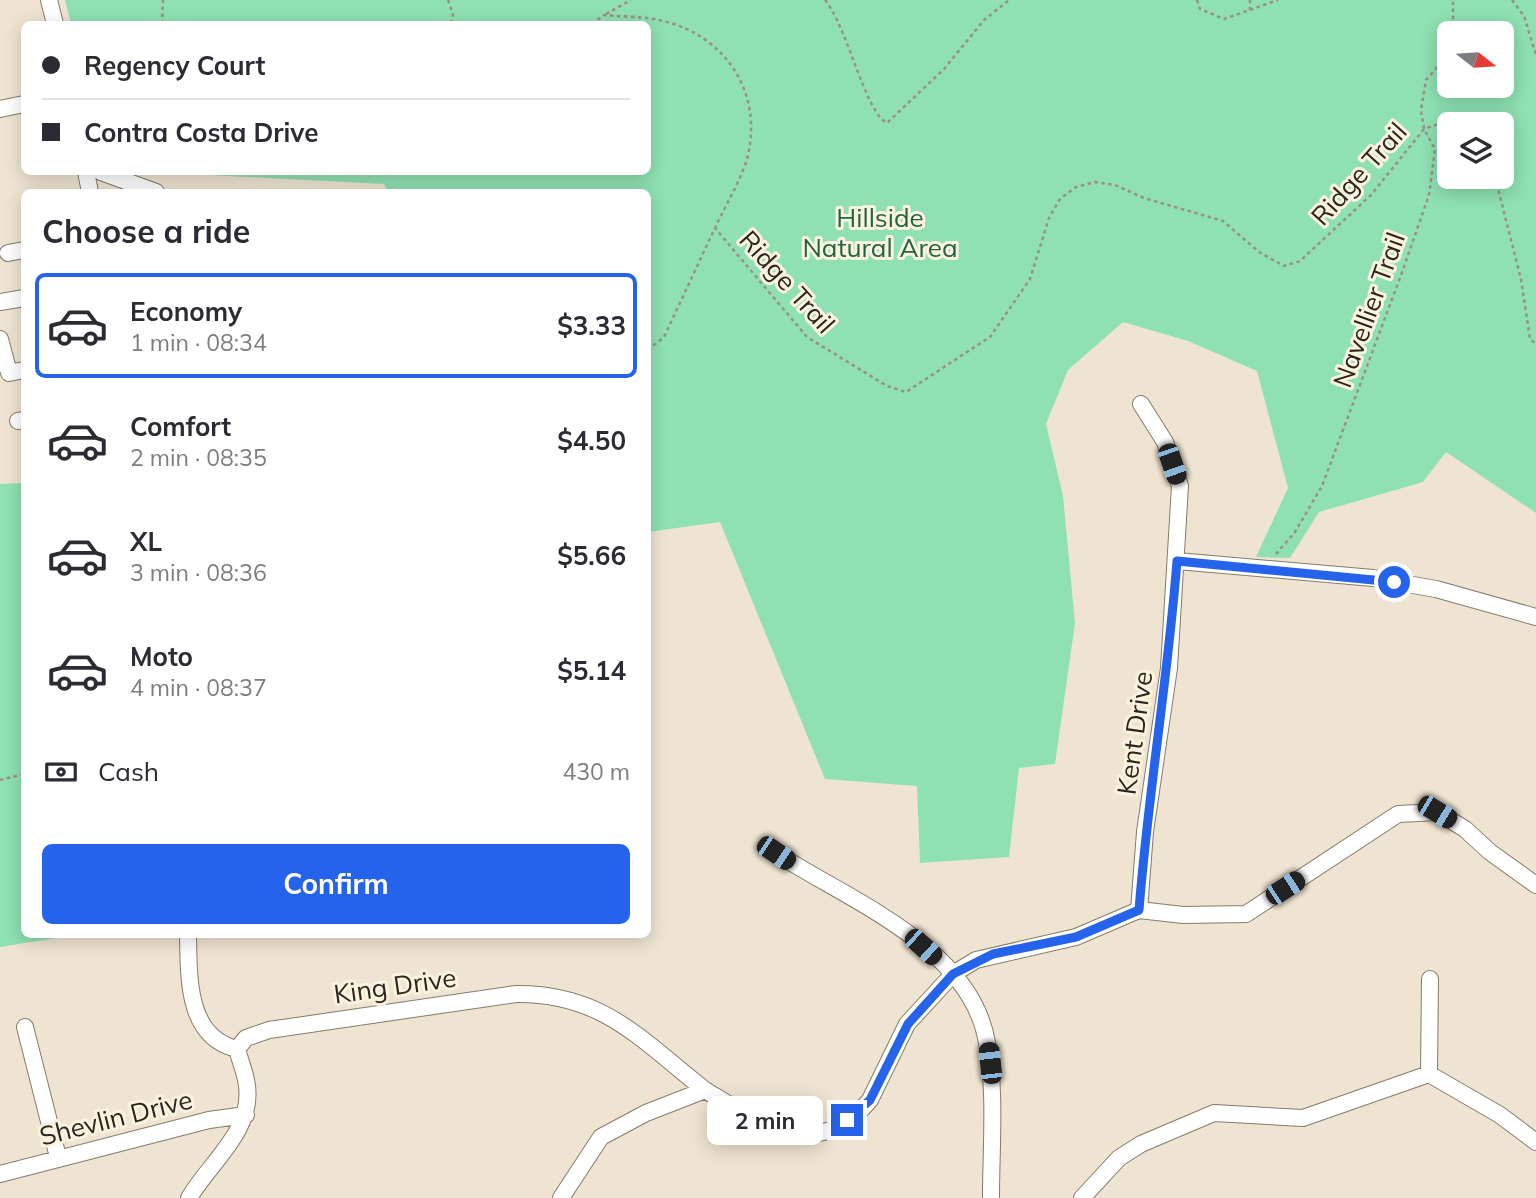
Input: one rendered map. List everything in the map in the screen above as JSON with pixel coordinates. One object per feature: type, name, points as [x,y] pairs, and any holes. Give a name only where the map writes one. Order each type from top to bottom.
[{"type":"street","points":[[50,0],[54,21]]},
{"type":"street","points":[[0,109],[21,105]]},
{"type":"street","points":[[110,175],[149,189]]},
{"type":"street","points":[[8,253],[21,251]]},
{"type":"street","points":[[0,302],[21,298]]},
{"type":"street","points":[[0,339],[9,373],[21,371]]},
{"type":"street","name":"Kent Drive","points":[[1139,910],[1145,832],[1168,668],[1180,486],[1165,442],[1141,404]]},
{"type":"street","points":[[1177,561],[1411,585],[1536,617]]},
{"type":"street","points":[[953,974],[993,954],[1076,937],[1139,910],[1183,915],[1246,914],[1398,814],[1437,812],[1465,829],[1490,852],[1536,885]]},
{"type":"street","points":[[776,853],[821,883],[878,911],[905,931],[953,974],[980,1015],[987,1042],[992,1085],[991,1198]]},
{"type":"street","points":[[188,938],[189,984],[193,1009],[214,1040],[237,1049],[247,1085],[246,1115],[226,1150],[213,1163],[189,1198]]},
{"type":"street","name":"King Drive","points":[[237,1049],[246,1038],[269,1030],[516,994],[546,994],[578,1001],[605,1013],[705,1090],[744,1114],[786,1132],[818,1135],[832,1130],[861,1111],[870,1100],[908,1024],[953,974]]},
{"type":"street","points":[[1429,1074],[1430,979]]},
{"type":"street","points":[[25,1027],[58,1157]]},
{"type":"street","points":[[1082,1198],[1119,1158],[1141,1144],[1202,1118],[1214,1114],[1303,1118],[1429,1074],[1500,1115],[1536,1142]]},
{"type":"street","points":[[561,1198],[601,1137],[646,1113],[705,1090]]},
{"type":"street","name":"Shevlin Drive","points":[[0,1174],[209,1120],[246,1115]]},
{"type":"path","points":[[162,21],[163,0]]},
{"type":"path","points":[[448,0],[453,15],[452,21]]},
{"type":"path","points":[[596,21],[631,0]]},
{"type":"path","points":[[825,0],[836,13],[871,104],[879,119],[887,123],[944,69],[984,20],[1009,0]]},
{"type":"path","points":[[1197,0],[1200,9],[1224,19],[1278,0]]},
{"type":"path","points":[[1250,0],[1251,10]]},
{"type":"path","points":[[1453,21],[1454,0]]},
{"type":"path","points":[[1512,0],[1524,16],[1536,55]]},
{"type":"path","points":[[604,15],[662,20],[694,31],[723,53],[740,74],[748,99],[752,129],[747,161],[715,228]]},
{"type":"path","name":"Navellier Trail","points":[[1265,568],[1295,532],[1322,486],[1429,195],[1435,149],[1423,129],[1421,110],[1426,80],[1437,68]]},
{"type":"path","name":"Ridge Trail","points":[[651,348],[664,337],[715,228],[807,337],[887,386],[906,392],[990,337],[1030,279],[1049,218],[1060,199],[1076,187],[1095,182],[1115,185],[1144,198],[1223,221],[1259,252],[1284,266],[1300,261],[1371,195],[1423,129],[1437,124]]},
{"type":"path","points":[[1498,189],[1521,279],[1530,339],[1536,344]]},
{"type":"path","points":[[0,780],[21,775]]},
{"type":"green space","name":"Hillside Natural Area","points":[[65,0],[1536,0],[1536,513],[1446,452],[1423,482],[1319,512],[1290,558],[1256,557],[1288,488],[1257,371],[1188,341],[1123,322],[1068,370],[1046,424],[1063,496],[1075,623],[1055,764],[1019,768],[1009,857],[920,863],[917,786],[825,779],[720,522],[651,532],[651,189],[386,189],[384,184],[210,175],[651,175],[651,21],[70,21]]},
{"type":"green space","points":[[21,483],[21,938],[56,938],[0,947],[0,484]]},
{"type":"route","points":[[847,1120],[861,1111],[870,1100],[886,1073],[908,1024],[928,998],[953,974],[976,960],[993,954],[1076,937],[1139,910],[1145,832],[1157,764],[1168,668],[1177,561],[1394,582]]}]
